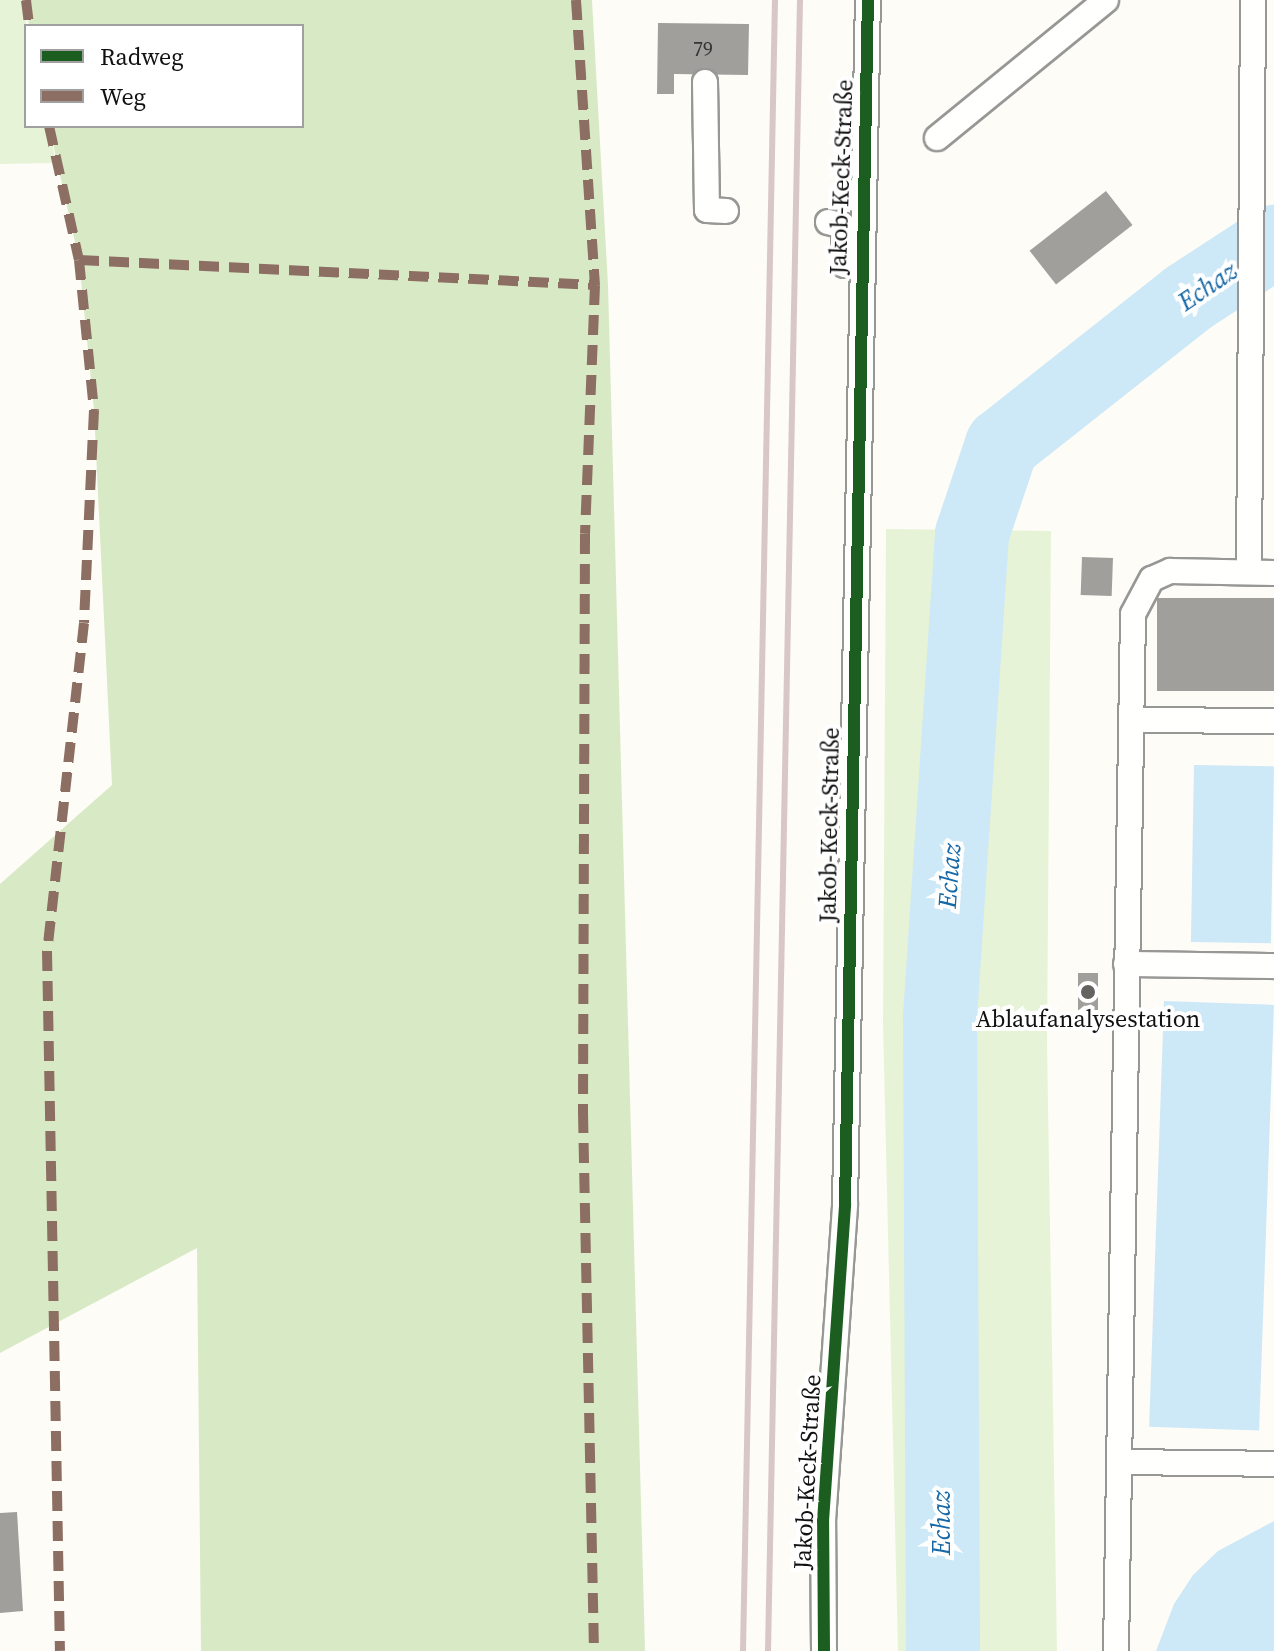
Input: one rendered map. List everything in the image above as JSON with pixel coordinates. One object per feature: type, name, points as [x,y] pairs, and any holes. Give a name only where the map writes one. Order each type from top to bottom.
[{"type":"lane","name":"Jakob-Keck-Straße","points":[[824,1651],[823,1521],[845,1204],[860,285],[868,0]]},
{"type":"lane","points":[[937,138],[1106,0]]},
{"type":"lane","points":[[1249,572],[1253,0]]},
{"type":"lane","points":[[705,82],[707,210],[726,211]]},
{"type":"lane","points":[[828,222],[844,226],[846,273],[860,285]]},
{"type":"lane","points":[[1116,1651],[1133,614],[1139,594],[1152,579],[1170,571],[1274,573]]},
{"type":"lane","points":[[1131,720],[1274,721]]},
{"type":"lane","points":[[1126,964],[1274,966]]},
{"type":"lane","points":[[1121,1462],[1274,1464]]},
{"type":"green space","points":[[0,0],[26,0],[24,128],[49,128],[56,163],[0,164]]},
{"type":"green space","points":[[26,0],[592,0],[608,285],[645,1651],[201,1651],[197,1248],[0,1353],[0,884],[112,785],[94,410],[79,260],[49,128],[304,128],[304,24],[29,24]]},
{"type":"green space","points":[[886,529],[1051,531],[1047,1044],[1057,1651],[898,1651],[883,1024]]},
{"type":"water","points":[[1194,765],[1274,766],[1271,943],[1191,942]]},
{"type":"water","points":[[1164,1001],[1274,1005],[1259,1431],[1149,1427]]},
{"type":"water","points":[[1274,1521],[1274,1651],[1156,1651],[1174,1604],[1193,1575],[1218,1551]]},
{"type":"building","points":[[658,23],[749,24],[748,75],[674,74],[674,94],[657,94]]},
{"type":"building","points":[[1106,191],[1132,225],[1056,285],[1030,251]]},
{"type":"building","points":[[1082,557],[1113,558],[1112,596],[1081,595]]},
{"type":"building","points":[[1157,598],[1274,598],[1274,691],[1157,691]]},
{"type":"building","name":"Ablaufanalysestation","points":[[1078,973],[1098,973],[1098,1010],[1078,1010]]},
{"type":"building","points":[[17,1512],[23,1611],[0,1613],[0,1513]]},
{"type":"waterway","name":"Echaz","points":[[943,1651],[940,1017],[972,534],[1002,445],[1188,298],[1274,242]]},
{"type":"railway","points":[[743,1651],[775,0]]},
{"type":"railway","points":[[768,1651],[800,0]]},
{"type":"marked path","points":[[26,0],[29,24]]},
{"type":"marked path","points":[[576,0],[595,285],[585,534],[583,1113],[594,1651]]},
{"type":"marked path","points":[[49,128],[79,260],[94,410],[84,623],[47,951],[60,1651]]},
{"type":"marked path","points":[[79,260],[595,285]]},
{"type":"cycle path","points":[[824,1651],[823,1521],[845,1204],[868,0]]},
{"type":"place","name":"Ablaufanalysestation","points":[[1088,992]]}]
